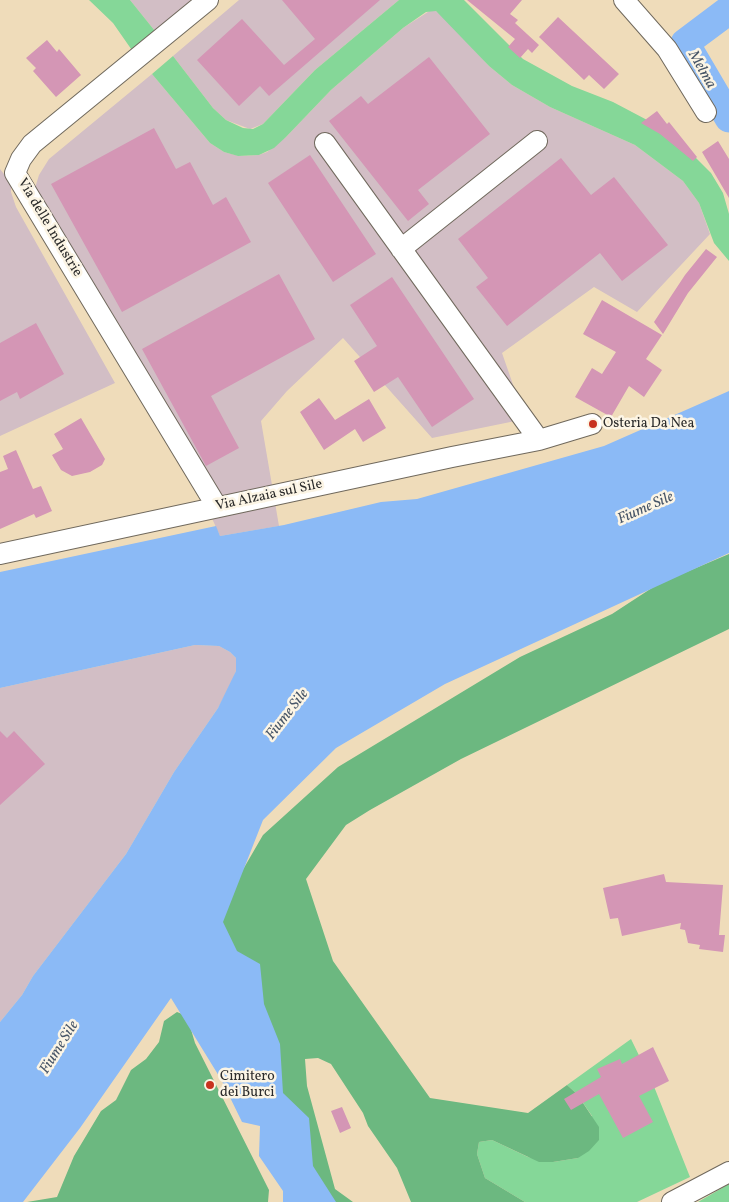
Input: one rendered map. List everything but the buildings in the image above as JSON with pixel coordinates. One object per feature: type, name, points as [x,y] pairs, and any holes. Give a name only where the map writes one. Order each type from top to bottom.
[{"type":"street","name":"Via delle Industrie","points":[[208,0],[32,144],[21,159],[16,173],[217,507]]},
{"type":"street","points":[[624,0],[667,49],[706,112]]},
{"type":"street","points":[[401,249],[537,142]]},
{"type":"street","points":[[324,143],[539,440]]},
{"type":"street","name":"Via Alzaia sul Sile","points":[[0,554],[452,456],[539,440],[592,424]]},
{"type":"street","points":[[672,1202],[729,1172]]},
{"type":"shaded area","points":[[130,0],[201,0],[159,36]]},
{"type":"shaded area","points":[[239,0],[399,0],[315,70],[263,124],[250,129],[226,120],[213,108],[173,56]]},
{"type":"shaded area","points":[[431,10],[436,11],[446,19],[489,66],[512,85],[550,107],[635,145],[683,181],[699,203],[710,234],[637,312],[594,287],[502,353],[525,419],[432,438],[343,338],[287,391],[261,421],[279,526],[220,536],[200,492],[35,188],[39,175],[49,159],[152,74],[210,143],[224,152],[239,156],[259,155],[267,152],[286,137],[331,90],[403,28]]},
{"type":"shaded area","points":[[0,169],[11,183],[11,192],[16,207],[115,383],[0,436]]},
{"type":"shaded area","points":[[195,645],[219,646],[236,658],[236,671],[231,684],[218,708],[174,772],[126,854],[0,1022],[0,688]]},
{"type":"green space","points":[[89,0],[130,0],[159,36],[136,56],[113,23]]},
{"type":"green space","points":[[399,0],[464,0],[523,59],[572,86],[613,102],[649,121],[693,155],[711,173],[723,193],[729,214],[729,261],[714,243],[699,203],[683,181],[635,145],[550,107],[512,85],[489,66],[436,11],[426,12],[403,28],[331,90],[274,148],[259,155],[238,156],[224,152],[210,143],[152,74],[173,56],[213,108],[226,120],[243,128],[253,129],[263,124],[315,70]]},
{"type":"green space","points":[[729,554],[729,629],[461,759],[370,810],[346,825],[306,879],[333,961],[430,1098],[528,1113],[567,1085],[577,1094],[599,1127],[599,1140],[589,1151],[578,1158],[553,1162],[539,1162],[492,1140],[479,1142],[477,1154],[485,1178],[525,1202],[411,1202],[397,1168],[368,1126],[363,1113],[331,1064],[318,1058],[305,1059],[307,1086],[335,1189],[353,1202],[316,1202],[212,923],[263,835],[338,767],[520,657],[612,614],[658,584]]},
{"type":"green space","points":[[177,1012],[187,1016],[195,1043],[269,1190],[268,1202],[27,1202],[57,1197],[74,1156],[101,1111],[116,1100],[131,1070],[146,1059],[159,1042],[164,1021]]},
{"type":"green space","points":[[631,1039],[653,1084],[690,1177],[637,1202],[525,1202],[485,1178],[477,1154],[479,1142],[492,1140],[528,1157],[553,1162],[578,1158],[592,1116],[577,1094],[567,1085]]},
{"type":"green space","points":[[729,1184],[729,1202],[698,1202]]},
{"type":"water","name":"Fiume Sile","points":[[729,391],[729,553],[445,684],[336,748],[263,820],[223,922],[237,951],[260,964],[264,1004],[280,1044],[283,1093],[309,1118],[313,1166],[336,1202],[283,1202],[283,1191],[259,1156],[260,1126],[242,1122],[222,1081],[171,998],[80,1128],[23,1202],[0,1202],[0,1022],[126,854],[174,772],[218,708],[236,671],[236,658],[219,646],[195,645],[0,688],[0,572],[216,526],[220,536],[284,525],[381,502],[417,499],[604,446]]},
{"type":"waterway","name":"Melma","points":[[729,10],[685,43],[729,118]]},
{"type":"place","name":"Osteria Da Nea","points":[[593,424]]},
{"type":"place","name":"Cimitero dei Burci","points":[[210,1085]]}]
